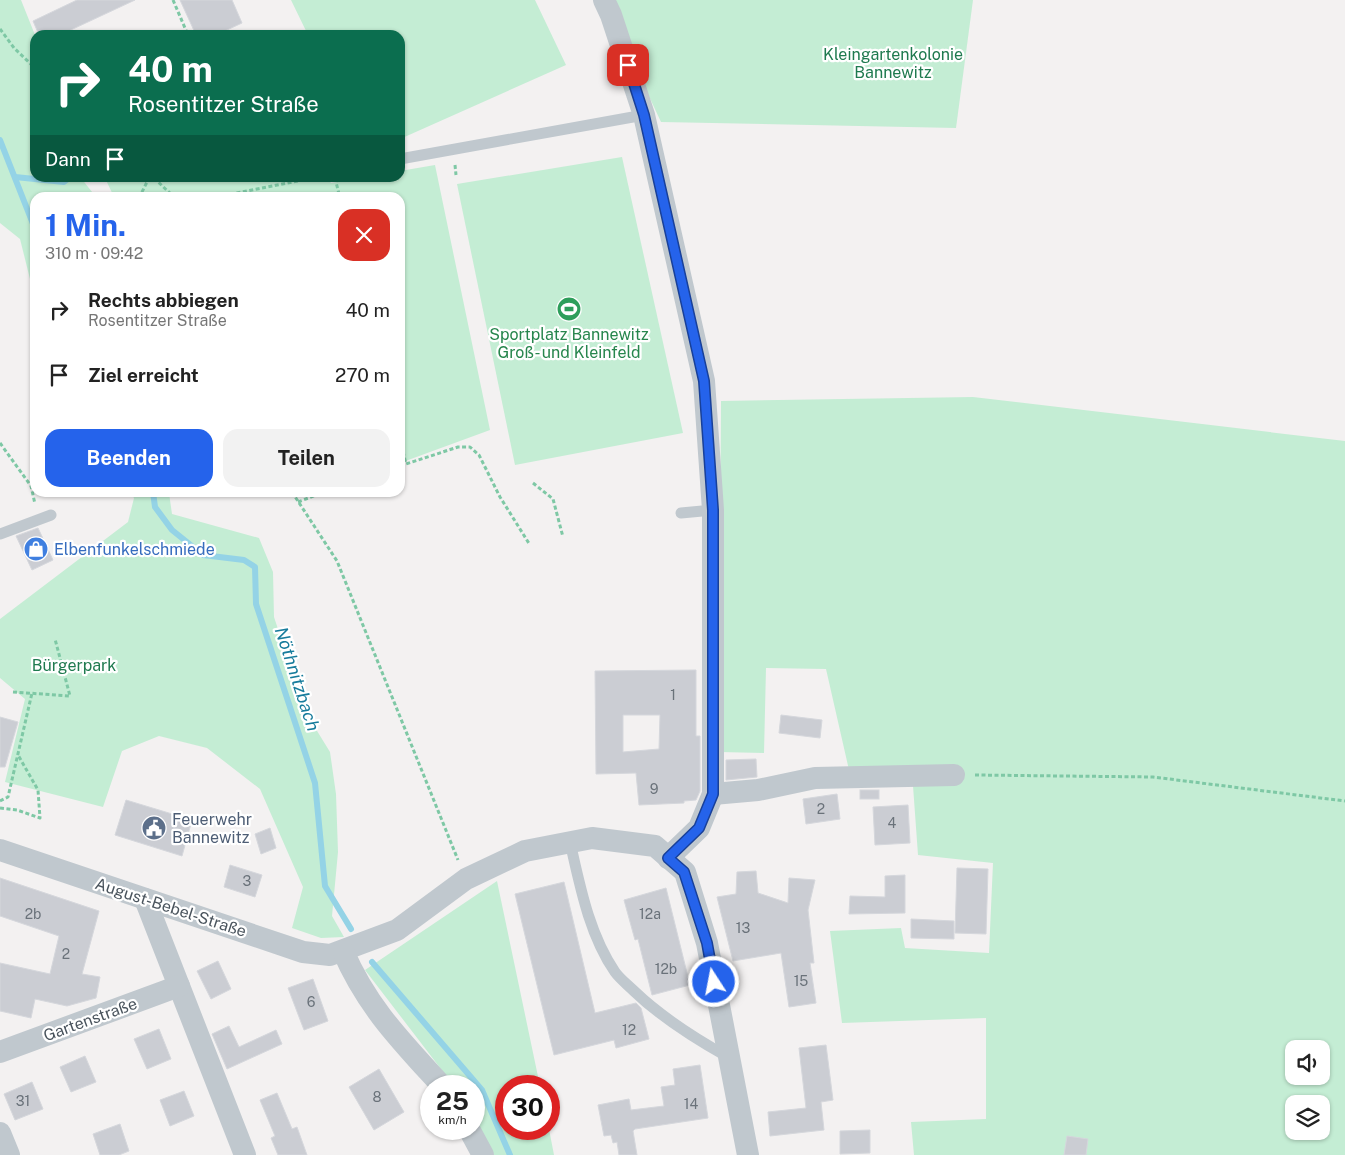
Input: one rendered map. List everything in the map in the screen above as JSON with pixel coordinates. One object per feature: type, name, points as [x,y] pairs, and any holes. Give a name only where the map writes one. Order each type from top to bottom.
[{"type":"street","points":[[604,0],[611,15],[644,115],[643,141],[704,381],[713,510],[713,794],[699,828],[668,858]]},
{"type":"street","points":[[713,794],[758,790],[815,778],[954,775]]},
{"type":"street","name":"August-Bebel-Straße","points":[[0,850],[303,952],[330,955],[397,930],[466,879],[525,851],[592,838],[656,846],[684,872],[707,943],[748,1155]]},
{"type":"street","points":[[145,899],[245,1155]]},
{"type":"street","points":[[343,951],[356,981],[380,1017],[432,1075]]},
{"type":"street","name":"Gartenstraße","points":[[0,1052],[179,986]]},
{"type":"street","points":[[0,1133],[9,1155]]},
{"type":"street","points":[[475,1140],[483,1155]]},
{"type":"lane","points":[[405,158],[644,115]]},
{"type":"lane","points":[[681,513],[713,510]]},
{"type":"lane","points":[[0,534],[51,515]]},
{"type":"lane","points":[[570,842],[585,906],[604,955],[616,974],[651,1007],[692,1037],[730,1058]]},
{"type":"path","points":[[173,0],[186,30]]},
{"type":"path","points":[[0,29],[14,48],[30,63]]},
{"type":"path","points":[[158,182],[169,192]]},
{"type":"path","points":[[242,192],[293,182]]},
{"type":"path","points":[[0,443],[30,485]]},
{"type":"path","points":[[405,460],[406,464],[458,447],[470,447],[479,455],[500,497],[530,546]]},
{"type":"path","points":[[533,483],[554,499],[563,537]]},
{"type":"path","points":[[33,497],[38,519]]},
{"type":"path","points":[[295,497],[337,561],[466,879]]},
{"type":"path","points":[[298,502],[311,497]]},
{"type":"path","points":[[13,692],[70,696],[55,639]]},
{"type":"path","points":[[0,801],[8,797],[32,693]]},
{"type":"path","points":[[0,808],[17,810],[40,818],[38,790],[18,754]]},
{"type":"path","points":[[954,775],[1153,777],[1345,801]]},
{"type":"green space","points":[[0,0],[21,0],[33,30],[30,30],[30,182],[84,182],[92,192],[30,192],[30,279],[20,239],[0,223]]},
{"type":"green space","points":[[291,0],[535,0],[566,65],[405,137],[405,30],[306,30]]},
{"type":"green space","name":"Kleingartenkolonie Bannewitz","points":[[604,0],[973,0],[956,128],[661,122]]},
{"type":"green space","name":"Sportplatz Bannewitz Groß- und Kleinfeld","points":[[622,157],[683,433],[515,465],[457,184]]},
{"type":"green space","points":[[435,165],[490,430],[405,461],[405,192],[112,192],[107,182],[405,182],[405,170]]},
{"type":"green space","points":[[973,397],[1345,441],[1345,1155],[914,1155],[911,1122],[986,1119],[986,1018],[842,1023],[830,931],[901,928],[905,948],[989,953],[993,863],[918,855],[912,772],[849,770],[826,669],[766,668],[764,753],[719,752],[721,401]]},
{"type":"green space","name":"Bürgerpark","points":[[170,497],[172,514],[259,538],[273,572],[274,617],[306,713],[330,752],[336,794],[338,852],[332,916],[344,937],[321,938],[292,928],[303,887],[260,789],[207,748],[159,736],[122,751],[103,807],[5,782],[25,699],[0,678],[0,619],[128,522],[134,498]]},
{"type":"green space","points":[[497,881],[538,1075],[495,1075],[495,1140],[551,1140],[554,1155],[494,1155],[485,1139],[485,1075],[446,1075],[365,970]]},
{"type":"building","points":[[77,0],[135,0],[71,30],[37,30],[33,21]]},
{"type":"building","points":[[180,0],[232,0],[242,23],[227,30],[194,30]]},
{"type":"building","points":[[38,528],[53,560],[32,570],[16,536]]},
{"type":"building","points":[[696,670],[696,736],[700,736],[700,791],[696,800],[684,801],[684,803],[639,805],[636,773],[596,774],[595,671]],"holes":[[[623,715],[660,715],[659,749],[623,752]]]},
{"type":"building","points":[[781,715],[822,720],[820,738],[779,733]]},
{"type":"building","points":[[0,717],[18,722],[5,767],[0,767]]},
{"type":"building","points":[[756,759],[757,777],[726,780],[726,760]]},
{"type":"building","points":[[860,790],[879,790],[879,799],[860,799]]},
{"type":"building","points":[[837,794],[840,819],[806,824],[803,799]]},
{"type":"building","name":"Feuerwehr Bannewitz","points":[[126,800],[192,820],[182,856],[115,835]]},
{"type":"building","points":[[908,805],[910,843],[875,845],[873,807]]},
{"type":"building","points":[[270,828],[276,848],[261,854],[255,834]]},
{"type":"building","points":[[230,865],[262,875],[255,897],[224,887]]},
{"type":"building","points":[[957,868],[988,869],[986,934],[955,933]]},
{"type":"building","points":[[756,871],[758,893],[788,903],[789,878],[815,880],[808,910],[814,963],[810,963],[816,1003],[789,1007],[781,953],[733,961],[717,897],[736,894],[737,872]]},
{"type":"building","points":[[905,875],[905,913],[849,914],[850,896],[885,897],[885,876]]},
{"type":"building","points":[[0,878],[99,911],[82,974],[100,977],[96,998],[67,1006],[35,999],[31,1018],[0,1011],[0,963],[50,974],[59,936],[0,916]]},
{"type":"building","points":[[564,882],[595,1013],[636,1003],[641,1008],[649,1039],[616,1048],[614,1040],[554,1055],[515,894]]},
{"type":"building","points":[[666,888],[690,985],[652,995],[638,939],[635,940],[624,900]]},
{"type":"building","points":[[911,919],[954,921],[954,939],[911,938]]},
{"type":"building","points":[[218,961],[231,989],[211,999],[197,971]]},
{"type":"building","points":[[313,979],[328,1021],[304,1030],[288,988]]},
{"type":"building","points":[[229,1026],[239,1047],[276,1030],[282,1044],[227,1069],[212,1034]]},
{"type":"building","points":[[159,1029],[171,1059],[147,1069],[134,1039]]},
{"type":"building","points":[[826,1045],[833,1100],[821,1102],[824,1130],[770,1136],[768,1112],[806,1108],[799,1048]]},
{"type":"building","points":[[85,1056],[96,1082],[71,1092],[60,1067]]},
{"type":"building","points":[[700,1065],[708,1118],[635,1129],[633,1131],[637,1155],[619,1155],[617,1142],[613,1143],[611,1135],[604,1136],[598,1105],[629,1099],[631,1110],[664,1106],[661,1087],[675,1085],[673,1069]]},
{"type":"building","points":[[379,1069],[404,1112],[374,1130],[349,1087]]},
{"type":"building","points":[[32,1082],[43,1109],[15,1120],[4,1094]]},
{"type":"building","points":[[184,1091],[194,1116],[170,1126],[160,1100]]},
{"type":"building","points":[[277,1093],[292,1129],[297,1127],[307,1155],[278,1155],[271,1138],[275,1136],[260,1100]]},
{"type":"building","points":[[120,1124],[129,1151],[119,1155],[100,1155],[93,1134]]},
{"type":"building","points":[[870,1130],[870,1153],[840,1154],[840,1131]]},
{"type":"building","points":[[1067,1136],[1088,1139],[1086,1155],[1064,1155]]},
{"type":"waterway","name":"Nöthnitzbach","points":[[0,140],[30,216]]},
{"type":"waterway","points":[[15,177],[30,179]]},
{"type":"waterway","name":"Nöthnitzbach","points":[[154,497],[155,507],[172,530],[203,555],[244,560],[255,567],[256,604],[315,783],[325,886],[351,929]]},
{"type":"waterway","name":"Nöthnitzbach","points":[[372,962],[482,1090],[510,1155]]},
{"type":"place","name":"Sportplatz Bannewitz Groß- und Kleinfeld","points":[[569,309]]},
{"type":"place","name":"Elbenfunkelschmiede","points":[[36,549]]},
{"type":"place","name":"Feuerwehr Bannewitz","points":[[154,828]]},
{"type":"route","points":[[628,65],[644,115],[704,381],[713,510],[713,794],[699,828],[668,858],[684,872],[707,943],[714,982]]}]
